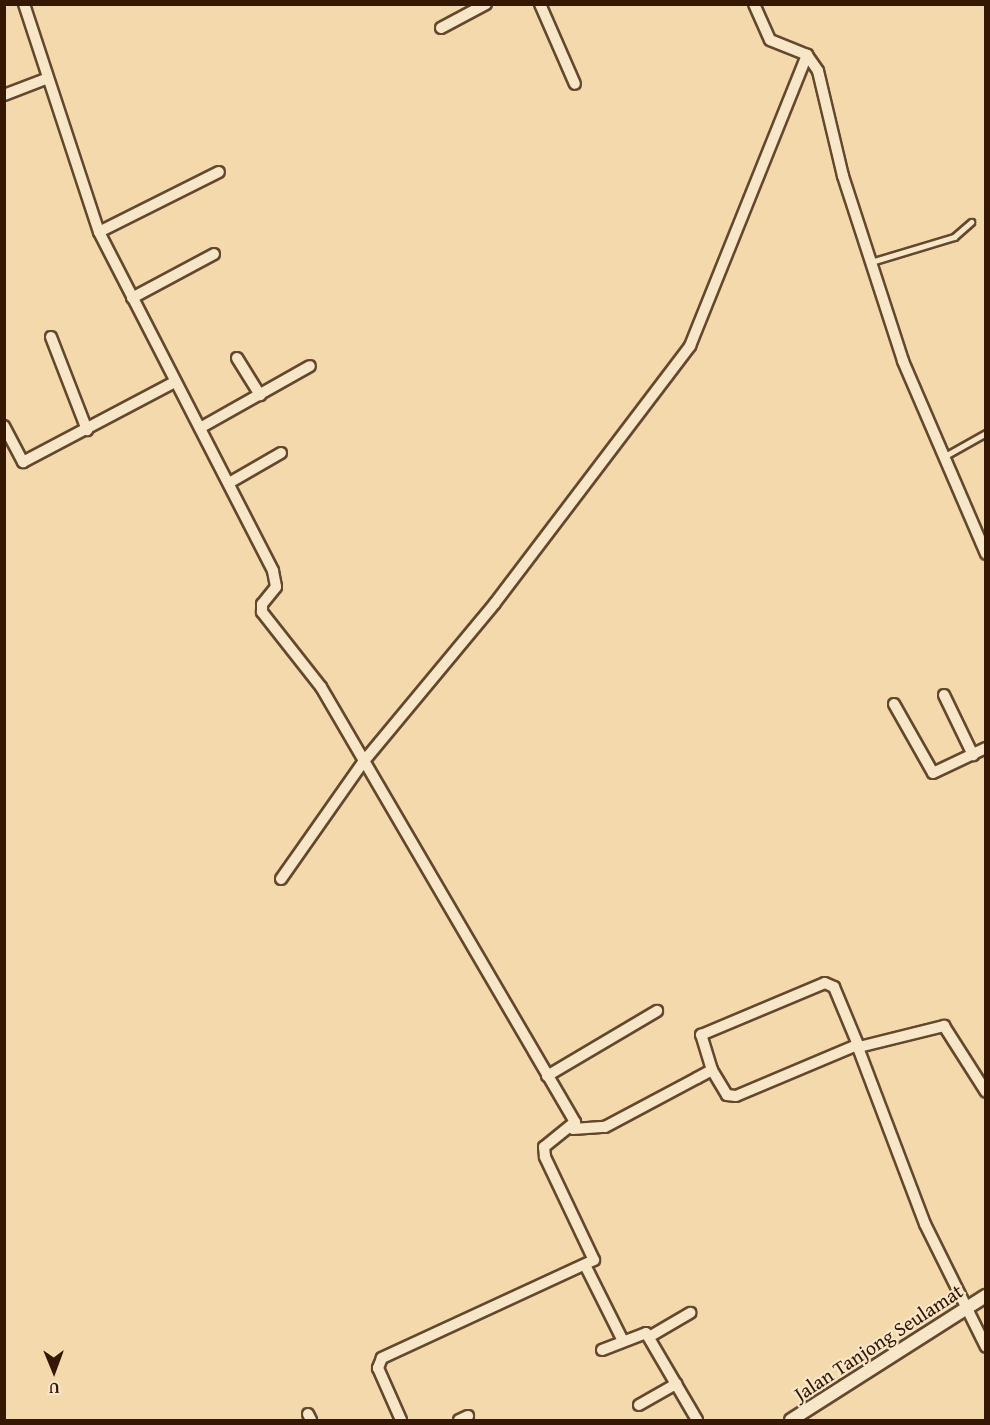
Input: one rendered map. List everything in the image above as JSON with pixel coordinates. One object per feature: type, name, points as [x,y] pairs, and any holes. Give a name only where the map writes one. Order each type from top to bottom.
[{"type":"street","points":[[24,4],[45,79],[99,232],[276,579],[262,612],[321,687],[575,1122],[573,1128]]},
{"type":"street","points":[[441,28],[486,4]]},
{"type":"street","points":[[540,4],[575,84]]},
{"type":"street","points":[[754,4],[770,40],[807,55],[818,71],[870,262],[943,457],[984,548]]},
{"type":"street","points":[[281,879],[364,761],[495,603],[690,346],[807,55]]},
{"type":"street","points":[[4,95],[45,79]]},
{"type":"street","points":[[99,232],[219,172]]},
{"type":"street","points":[[132,298],[214,254]]},
{"type":"street","points":[[51,337],[87,430]]},
{"type":"street","points":[[237,358],[260,395]]},
{"type":"street","points":[[200,428],[310,366]]},
{"type":"street","points":[[4,426],[23,462],[175,382]]},
{"type":"street","points":[[229,483],[281,453]]},
{"type":"street","points":[[944,695],[973,755]]},
{"type":"street","points":[[894,704],[927,770],[940,773],[986,748]]},
{"type":"street","points":[[986,1092],[944,1026],[857,1045],[736,1096],[728,1095],[712,1070],[701,1035],[825,983],[834,987],[857,1045],[925,1224],[966,1311],[986,1347]]},
{"type":"street","points":[[547,1076],[657,1011]]},
{"type":"street","points":[[401,1420],[378,1368],[382,1358],[594,1260],[595,1252],[544,1148],[573,1128],[605,1127],[712,1070]]},
{"type":"street","points":[[585,1264],[622,1340]]},
{"type":"street","name":"Jalan Tanjong Seulamat","points":[[791,1420],[966,1311],[986,1296]]},
{"type":"street","points":[[649,1337],[690,1313]]},
{"type":"street","points":[[602,1350],[640,1332],[649,1337],[697,1420]]},
{"type":"street","points":[[639,1405],[676,1384]]},
{"type":"lane","points":[[870,262],[954,237],[971,222]]},
{"type":"lane","points":[[943,457],[986,433]]}]
